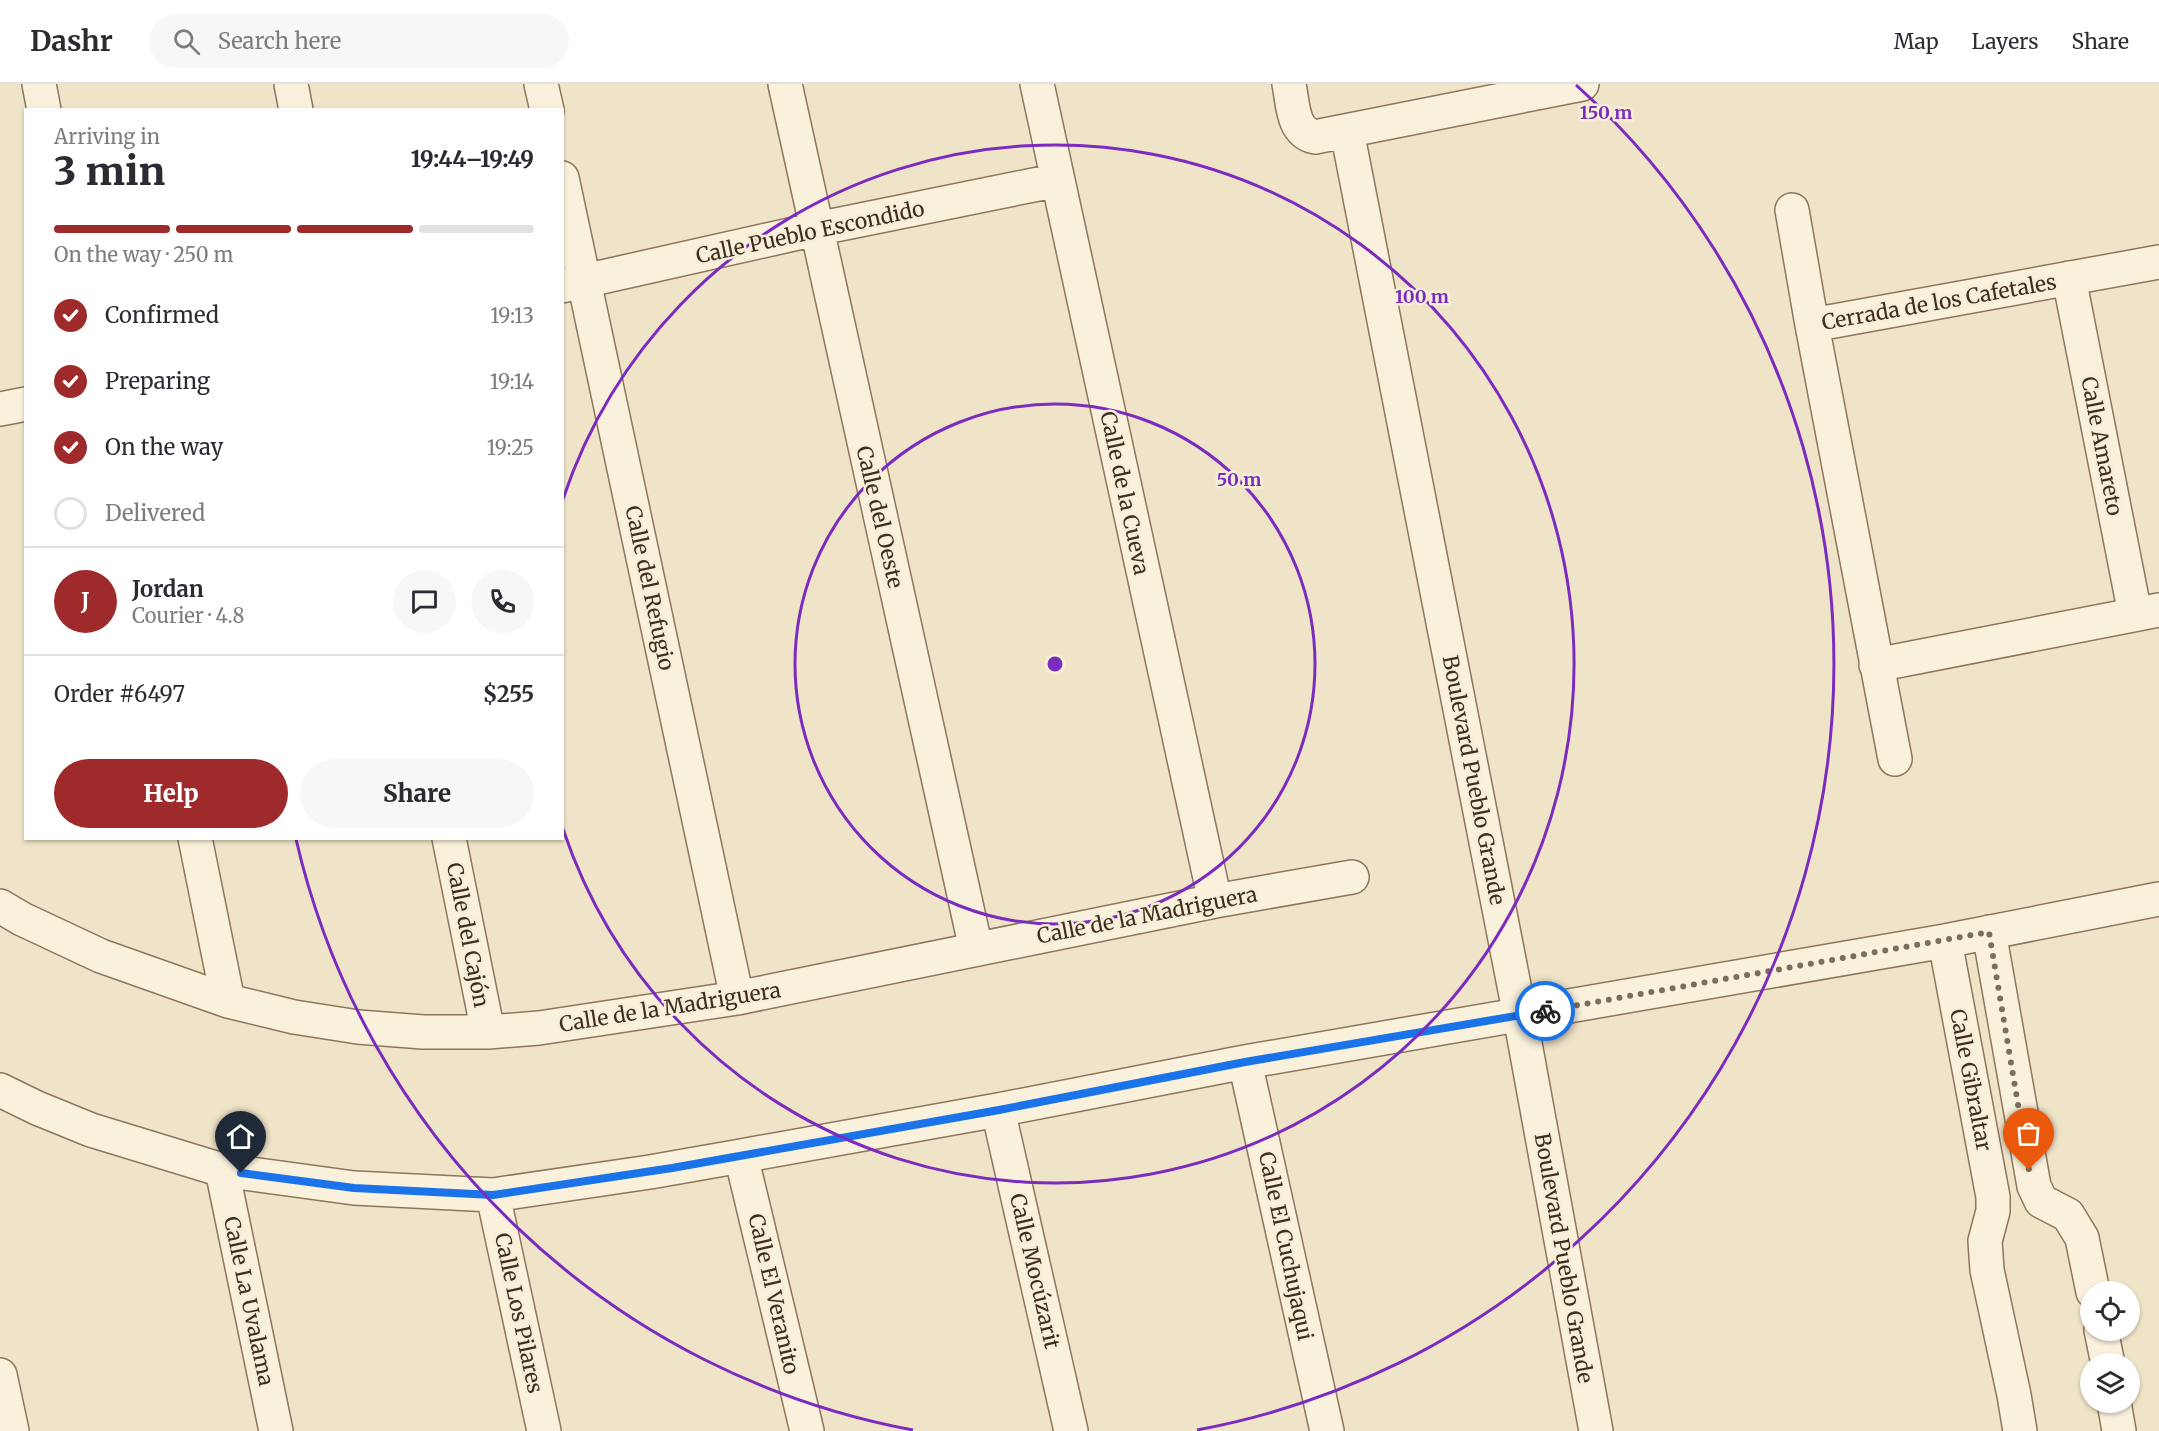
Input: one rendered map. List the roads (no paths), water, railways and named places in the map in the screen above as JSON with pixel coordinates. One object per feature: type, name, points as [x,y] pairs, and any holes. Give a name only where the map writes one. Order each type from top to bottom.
[{"type":"street","points":[[39,84],[45,108]]},
{"type":"street","points":[[291,84],[296,108]]},
{"type":"street","points":[[542,84],[547,108]]},
{"type":"street","name":"Calle del Oeste","points":[[785,84],[976,949]]},
{"type":"street","name":"Calle de la Cueva","points":[[1037,84],[1215,901]]},
{"type":"street","points":[[1289,84],[1297,124],[1306,135],[1315,137],[1506,91],[1582,84]]},
{"type":"street","name":"Boulevard Pueblo Grande","points":[[1347,130],[1520,1016],[1596,1431]]},
{"type":"street","name":"Calle Pueblo Escondido","points":[[574,284],[816,229],[1058,180]]},
{"type":"street","name":"Calle del Refugio","points":[[564,196],[574,284],[737,998]]},
{"type":"street","points":[[1792,210],[1812,325]]},
{"type":"street","name":"Cerrada de los Cafetales","points":[[1895,759],[1812,325],[2159,262]]},
{"type":"street","name":"Calle Amareto","points":[[2068,278],[2147,612]]},
{"type":"street","points":[[0,409],[24,404]]},
{"type":"street","points":[[1876,665],[2147,612]]},
{"type":"street","points":[[195,840],[228,1001]]},
{"type":"street","name":"Calle del Cajón","points":[[449,840],[488,1032]]},
{"type":"street","name":"Calle de la Madriguera","points":[[0,906],[22,919],[101,956],[228,1001],[294,1017],[358,1027],[423,1032],[488,1032],[539,1029],[737,998],[1215,901],[1352,877]]},
{"type":"street","points":[[0,1090],[91,1130],[222,1170],[354,1188],[493,1195],[741,1156],[999,1110],[1245,1062],[1945,941],[2159,899]]},
{"type":"street","name":"Calle Gibraltar","points":[[1989,932],[2029,1170],[2041,1201]]},
{"type":"street","name":"Calle Gibraltar","points":[[1945,941],[1990,1181],[1993,1211],[1985,1241],[1987,1270],[2020,1431]]},
{"type":"street","name":"Calle El Cuchujaqui","points":[[1245,1062],[1326,1431]]},
{"type":"street","name":"Calle Mocúzarit","points":[[999,1110],[1071,1431]]},
{"type":"street","name":"Calle El Veranito","points":[[741,1156],[807,1431]]},
{"type":"street","name":"Calle La Uvalama","points":[[222,1170],[276,1431]]},
{"type":"street","name":"Calle Los Pilares","points":[[493,1195],[544,1431]]},
{"type":"street","points":[[1993,1211],[2041,1201],[2068,1215],[2082,1238],[2091,1281]]},
{"type":"street","points":[[0,1375],[12,1431]]},
{"type":"street","points":[[2116,1413],[2118,1431]]}]
